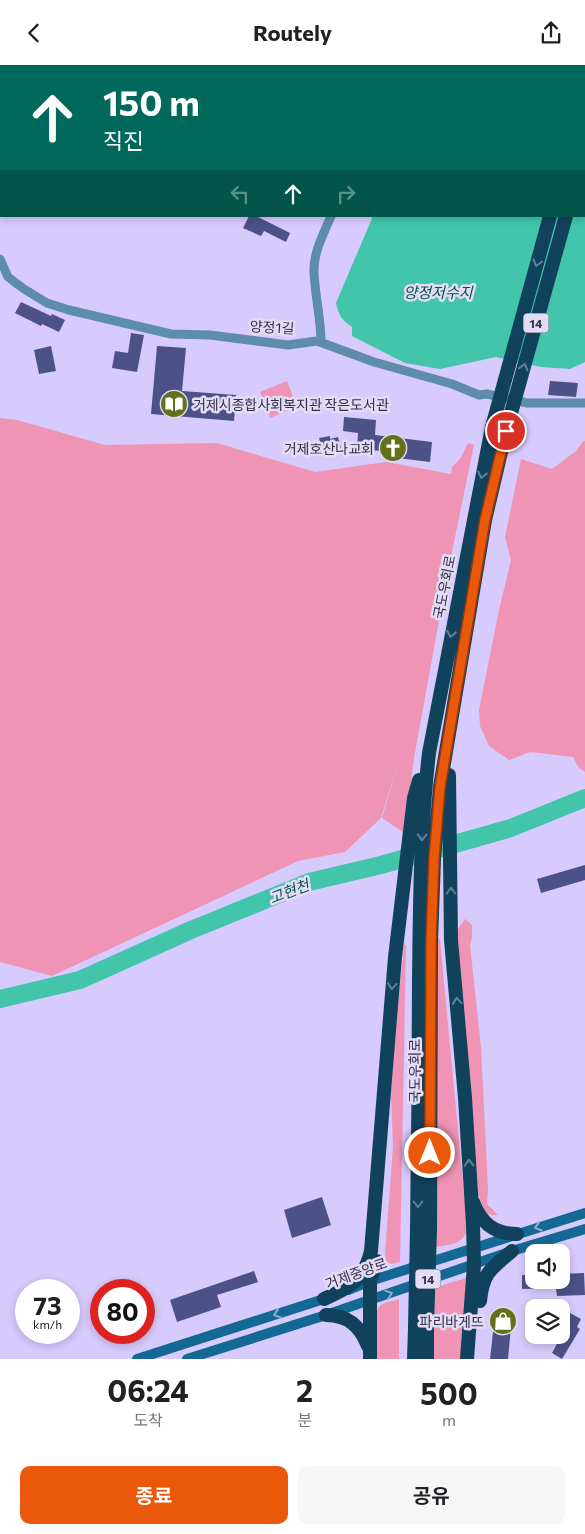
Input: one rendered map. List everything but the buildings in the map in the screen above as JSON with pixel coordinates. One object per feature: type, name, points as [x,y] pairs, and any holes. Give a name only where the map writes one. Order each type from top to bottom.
[{"type":"highway","name":"국도우회로","points":[[429,753],[492,427],[550,217]]},
{"type":"highway","name":"국도우회로","points":[[447,749],[485,520],[506,431],[566,217]]},
{"type":"highway","points":[[447,749],[451,940],[465,1097],[474,1265],[467,1359]]},
{"type":"highway","name":"14","points":[[425,944],[440,787],[447,749]]},
{"type":"highway","points":[[324,1299],[354,1283],[366,1268],[370,1251],[397,938],[414,798],[429,753]]},
{"type":"highway","name":"14","points":[[425,944],[421,839],[429,753]]},
{"type":"highway","name":"국도우회로","points":[[421,1327],[425,944]]},
{"type":"highway","points":[[370,1355],[370,1281],[379,1254],[386,1156],[386,1132],[382,1111]]},
{"type":"highway","points":[[471,1194],[477,1211],[484,1221],[494,1229],[505,1234],[517,1234]]},
{"type":"highway","points":[[473,1359],[481,1285],[489,1271],[512,1251]]},
{"type":"highway","points":[[326,1315],[336,1315],[355,1326],[362,1333],[370,1355]]},
{"type":"highway","name":"14","points":[[414,1359],[421,1327]]},
{"type":"highway","name":"14","points":[[421,1327],[426,1359]]},
{"type":"main road","name":"거제중앙로","points":[[137,1359],[324,1299],[370,1281],[585,1213]]},
{"type":"main road","points":[[187,1359],[326,1315],[512,1251],[585,1229]]},
{"type":"street","points":[[321,342],[314,271],[319,246],[331,217]]},
{"type":"street","name":"양정1길","points":[[0,259],[8,277],[24,289],[46,303],[69,310],[171,334],[210,335],[288,345],[318,341],[374,362],[479,395],[527,403],[585,403]]},
{"type":"street","points":[[568,1234],[585,1235]]},
{"type":"shaded area","points":[[287,381],[297,407],[270,418],[260,392]]},
{"type":"shaded area","points":[[0,418],[17,420],[105,445],[217,443],[315,472],[386,462],[451,474],[452,467],[460,459],[468,443],[474,445],[448,571],[414,758],[404,833],[382,818],[400,756],[381,818],[345,852],[298,861],[52,976],[0,962]]},
{"type":"shaded area","points":[[585,441],[585,772],[579,768],[573,757],[530,752],[509,760],[489,746],[480,726],[479,710],[511,560],[505,537],[521,459],[552,469],[576,451]]},
{"type":"shaded area","points":[[465,919],[472,925],[470,945],[481,1047],[488,1188],[487,1204],[498,1215],[491,1215],[485,1212],[478,1194],[456,932]]},
{"type":"shaded area","points":[[437,937],[440,940],[467,1225],[464,1237],[456,1243],[432,1248]]},
{"type":"shaded area","points":[[404,945],[406,946],[400,1262],[391,1264],[386,1261],[385,1254],[393,1146],[391,1094]]},
{"type":"shaded area","points":[[468,1279],[463,1359],[433,1359],[433,1288]]},
{"type":"shaded area","points":[[399,1299],[399,1359],[377,1359],[376,1316],[378,1310],[380,1306]]},
{"type":"water","name":"양정저수지","points":[[373,217],[585,217],[585,362],[570,369],[541,367],[496,357],[440,369],[405,363],[352,336],[352,327],[341,317],[336,303]]},
{"type":"waterway","name":"고현천","points":[[0,999],[80,980],[191,930],[309,882],[381,865],[511,828],[585,798]]},
{"type":"place","name":"거제시종합사회복지관 작은도서관","points":[[174,404]]},
{"type":"place","name":"거제호산나교회","points":[[393,448]]},
{"type":"place","name":"파리바게뜨","points":[[503,1321]]},
{"type":"route","points":[[430,1153],[431,942],[434,859],[440,787],[485,520],[506,431]]}]
